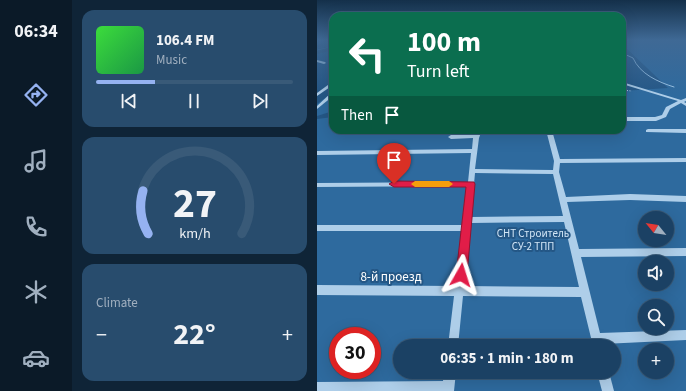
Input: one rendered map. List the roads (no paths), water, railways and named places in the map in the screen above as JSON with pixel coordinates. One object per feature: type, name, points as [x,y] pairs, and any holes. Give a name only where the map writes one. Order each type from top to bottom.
[{"type":"street","points":[[317,61],[324,64]]},
{"type":"street","points":[[626,84],[684,100]]},
{"type":"street","points":[[317,95],[329,86]]},
{"type":"street","points":[[317,108],[329,98]]},
{"type":"street","points":[[684,100],[686,105]]},
{"type":"street","points":[[626,119],[656,118],[664,116],[668,108],[684,100]]},
{"type":"street","points":[[649,131],[686,131]]},
{"type":"street","points":[[451,137],[471,134]]},
{"type":"street","points":[[454,339],[474,151],[478,134]]},
{"type":"street","points":[[550,134],[557,161],[555,172],[568,219],[596,339]]},
{"type":"street","points":[[317,152],[474,151]]},
{"type":"street","points":[[557,161],[686,160]]},
{"type":"street","points":[[472,171],[555,172]]},
{"type":"street","points":[[317,185],[471,184]]},
{"type":"street","points":[[563,200],[630,197],[686,199]]},
{"type":"street","points":[[317,228],[467,224],[568,219]]},
{"type":"street","points":[[576,253],[686,252]]},
{"type":"street","name":"8-й проезд","points":[[317,290],[585,292]]},
{"type":"street","points":[[621,340],[686,335]]},
{"type":"street","points":[[317,388],[448,389],[449,379]]},
{"type":"street","points":[[605,379],[608,391]]},
{"type":"waterway","points":[[633,58],[640,69],[650,77],[674,87]]},
{"type":"park label","name":"СНТ Строитель СУ-2 ТПП","points":[[533,239]]}]
